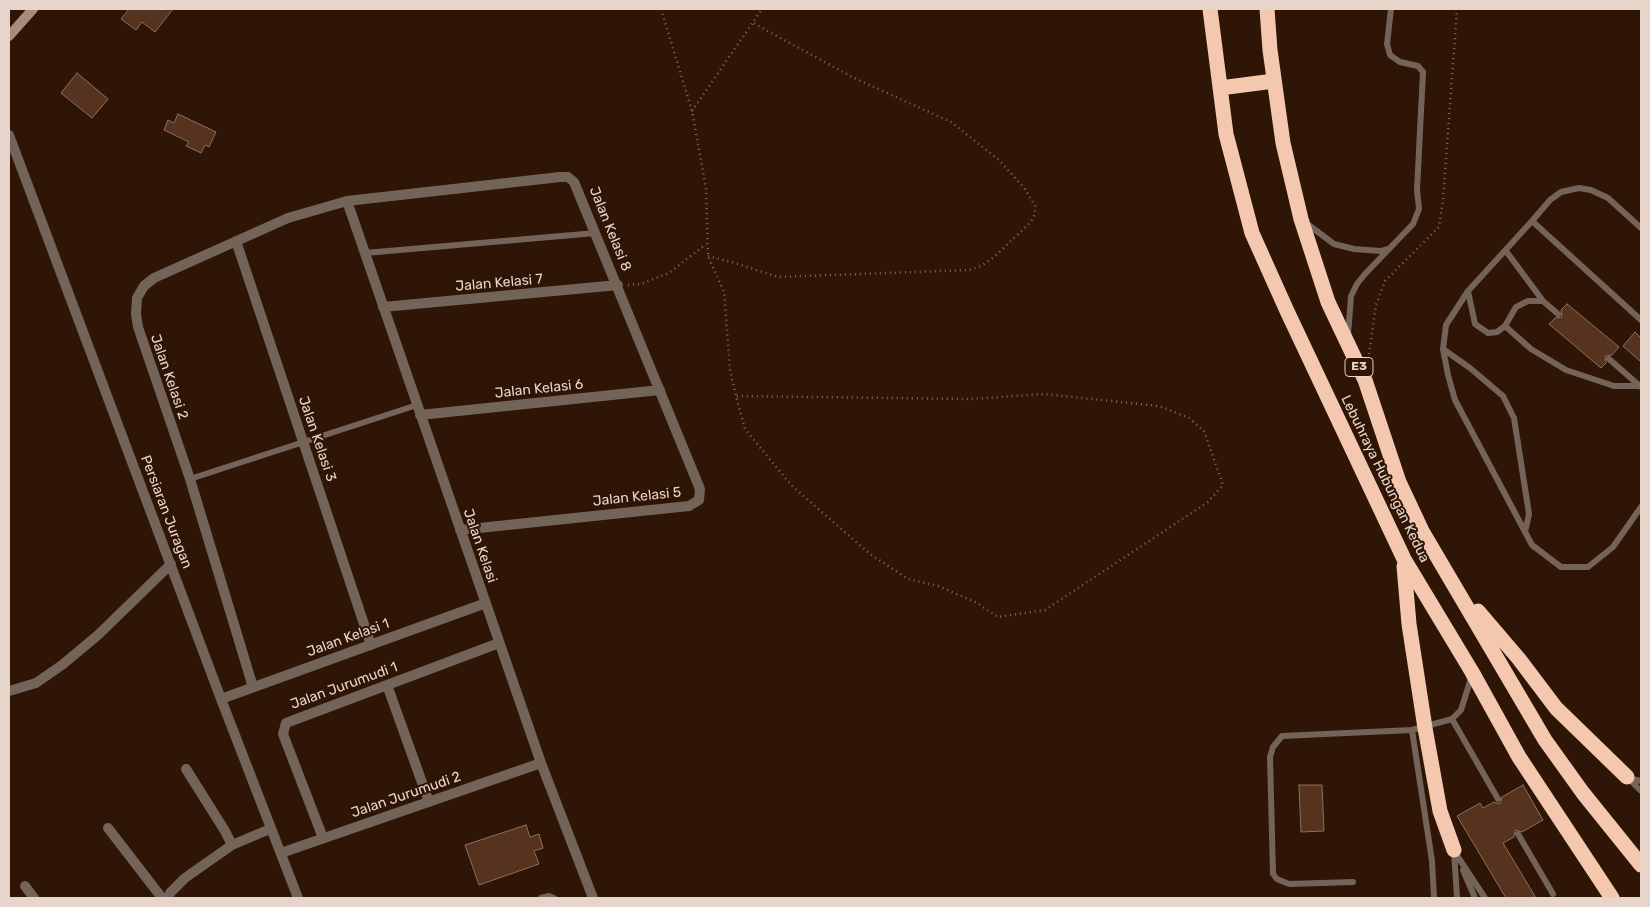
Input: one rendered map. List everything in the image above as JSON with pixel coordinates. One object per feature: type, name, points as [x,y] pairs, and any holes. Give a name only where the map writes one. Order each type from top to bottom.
[{"type":"highway","name":"Lebuhraya Hubungan Kedua","points":[[1210,9],[1226,134],[1252,233],[1404,559],[1472,672],[1519,756],[1612,898]]},
{"type":"highway","name":"Lebuhraya Hubungan Kedua","points":[[1267,9],[1274,81],[1283,143],[1301,219],[1328,302],[1365,380],[1399,482],[1422,531],[1545,740],[1583,793],[1638,859]]},
{"type":"highway","points":[[1220,88],[1274,81]]},
{"type":"highway","points":[[1404,559],[1418,729],[1440,810],[1454,850]]},
{"type":"highway","points":[[1454,583],[1519,659],[1556,708],[1634,779]]},
{"type":"street","points":[[9,36],[33,9]]},
{"type":"street","name":"Persiaran Juragan","points":[[9,135],[270,829],[298,898]]},
{"type":"street","name":"Jalan Kelasi 8","points":[[347,201],[568,177],[578,188],[660,390]]},
{"type":"street","name":"Jalan Kelasi 2","points":[[253,687],[190,479],[138,327],[136,314],[137,298],[144,286],[154,278],[288,218],[347,201]]},
{"type":"street","name":"Jalan Kelasi","points":[[347,201],[541,763],[593,898]]},
{"type":"street","name":"Jalan Kelasi 3","points":[[236,241],[371,645]]},
{"type":"street","name":"Jalan Kelasi 7","points":[[383,307],[618,285]]},
{"type":"street","name":"Jalan Kelasi 6","points":[[419,410],[660,390]]},
{"type":"street","name":"Jalan Kelasi 5","points":[[460,530],[694,504],[699,500],[700,488],[660,390]]},
{"type":"street","points":[[9,691],[36,683],[62,665],[98,635],[171,564]]},
{"type":"street","name":"Jalan Kelasi 1","points":[[221,699],[486,603]]},
{"type":"street","name":"Jalan Jurumudi 1","points":[[323,838],[283,734],[284,726],[289,721],[499,643]]},
{"type":"street","points":[[387,685],[429,802]]},
{"type":"street","name":"Jalan Jurumudi 2","points":[[280,853],[541,763]]},
{"type":"street","points":[[186,769],[232,845]]},
{"type":"street","points":[[108,828],[162,898]]},
{"type":"street","points":[[168,898],[170,893],[185,878],[232,845],[270,829]]},
{"type":"street","points":[[25,886],[34,898]]},
{"type":"lane","points":[[1347,343],[1351,296],[1364,274],[1413,224],[1419,209],[1417,190],[1423,72],[1418,66],[1400,62],[1390,55],[1387,44],[1391,9]]},
{"type":"lane","points":[[1641,228],[1608,198],[1590,190],[1579,188],[1561,192],[1550,200],[1506,251],[1478,278],[1446,325],[1443,349],[1455,400],[1532,545],[1562,567],[1588,567],[1613,547],[1641,506]]},
{"type":"lane","points":[[1301,219],[1334,244],[1354,249],[1381,251],[1388,249]]},
{"type":"lane","points":[[1532,221],[1641,320]]},
{"type":"lane","points":[[364,253],[596,233]]},
{"type":"lane","points":[[1506,251],[1543,301],[1558,314]]},
{"type":"lane","points":[[1468,292],[1475,324],[1488,333],[1497,332],[1505,326],[1516,308],[1528,301],[1543,301]]},
{"type":"lane","points":[[1505,326],[1531,349],[1566,370],[1614,386],[1641,387]]},
{"type":"lane","points":[[1443,349],[1470,368],[1503,396],[1514,418],[1529,514],[1525,532]]},
{"type":"lane","points":[[1609,359],[1641,387]]},
{"type":"lane","points":[[190,479],[303,442],[419,410]]},
{"type":"lane","points":[[1353,882],[1289,884],[1277,879],[1273,874],[1270,756],[1273,747],[1282,736],[1294,734],[1418,729],[1452,719],[1461,710],[1472,672]]},
{"type":"lane","points":[[1452,719],[1498,799]]},
{"type":"lane","points":[[1418,729],[1434,898]]},
{"type":"lane","points":[[1634,779],[1641,791]]},
{"type":"lane","points":[[1518,834],[1553,894]]},
{"type":"lane","points":[[1454,850],[1457,898]]},
{"type":"lane","points":[[1454,850],[1475,898]]},
{"type":"lane","points":[[1454,850],[1485,898]]},
{"type":"lane","points":[[541,898],[549,896],[554,898]]},
{"type":"path","points":[[661,9],[692,111],[706,188],[706,244],[708,256],[724,292],[730,370],[736,396],[745,429],[791,484],[870,554],[908,580],[938,586],[976,602],[998,618],[1045,610],[1208,502],[1223,485],[1204,431],[1189,418],[1159,406],[1044,394],[971,399],[736,396]]},
{"type":"path","points":[[692,111],[762,9]]},
{"type":"path","points":[[708,256],[778,277],[970,270],[981,266],[994,257],[1031,222],[1035,214],[1035,206],[1025,189],[999,160],[951,122],[854,78],[753,23]]},
{"type":"path","points":[[618,285],[641,284],[669,273],[706,244]]},
{"type":"building","points":[[129,9],[173,9],[155,32],[142,22],[136,30],[121,19]]},
{"type":"building","points":[[77,73],[108,99],[92,118],[61,93]]},
{"type":"building","points":[[178,114],[216,132],[209,147],[205,145],[201,153],[186,146],[189,142],[164,130],[168,120],[174,123]]},
{"type":"building","points":[[1567,304],[1619,347],[1612,355],[1605,356],[1606,363],[1601,368],[1549,324],[1555,318],[1562,317],[1561,310]]},
{"type":"building","points":[[1635,332],[1641,338],[1641,362],[1623,346]]},
{"type":"building","points":[[1299,785],[1322,785],[1324,831],[1301,832]]},
{"type":"building","points":[[1523,785],[1543,820],[1522,832],[1515,830],[1514,837],[1503,843],[1536,898],[1506,898],[1457,816],[1480,803],[1483,808],[1494,802],[1500,804],[1502,797]]},
{"type":"building","points":[[526,825],[530,837],[539,834],[543,848],[534,851],[539,864],[479,885],[465,845]]}]
